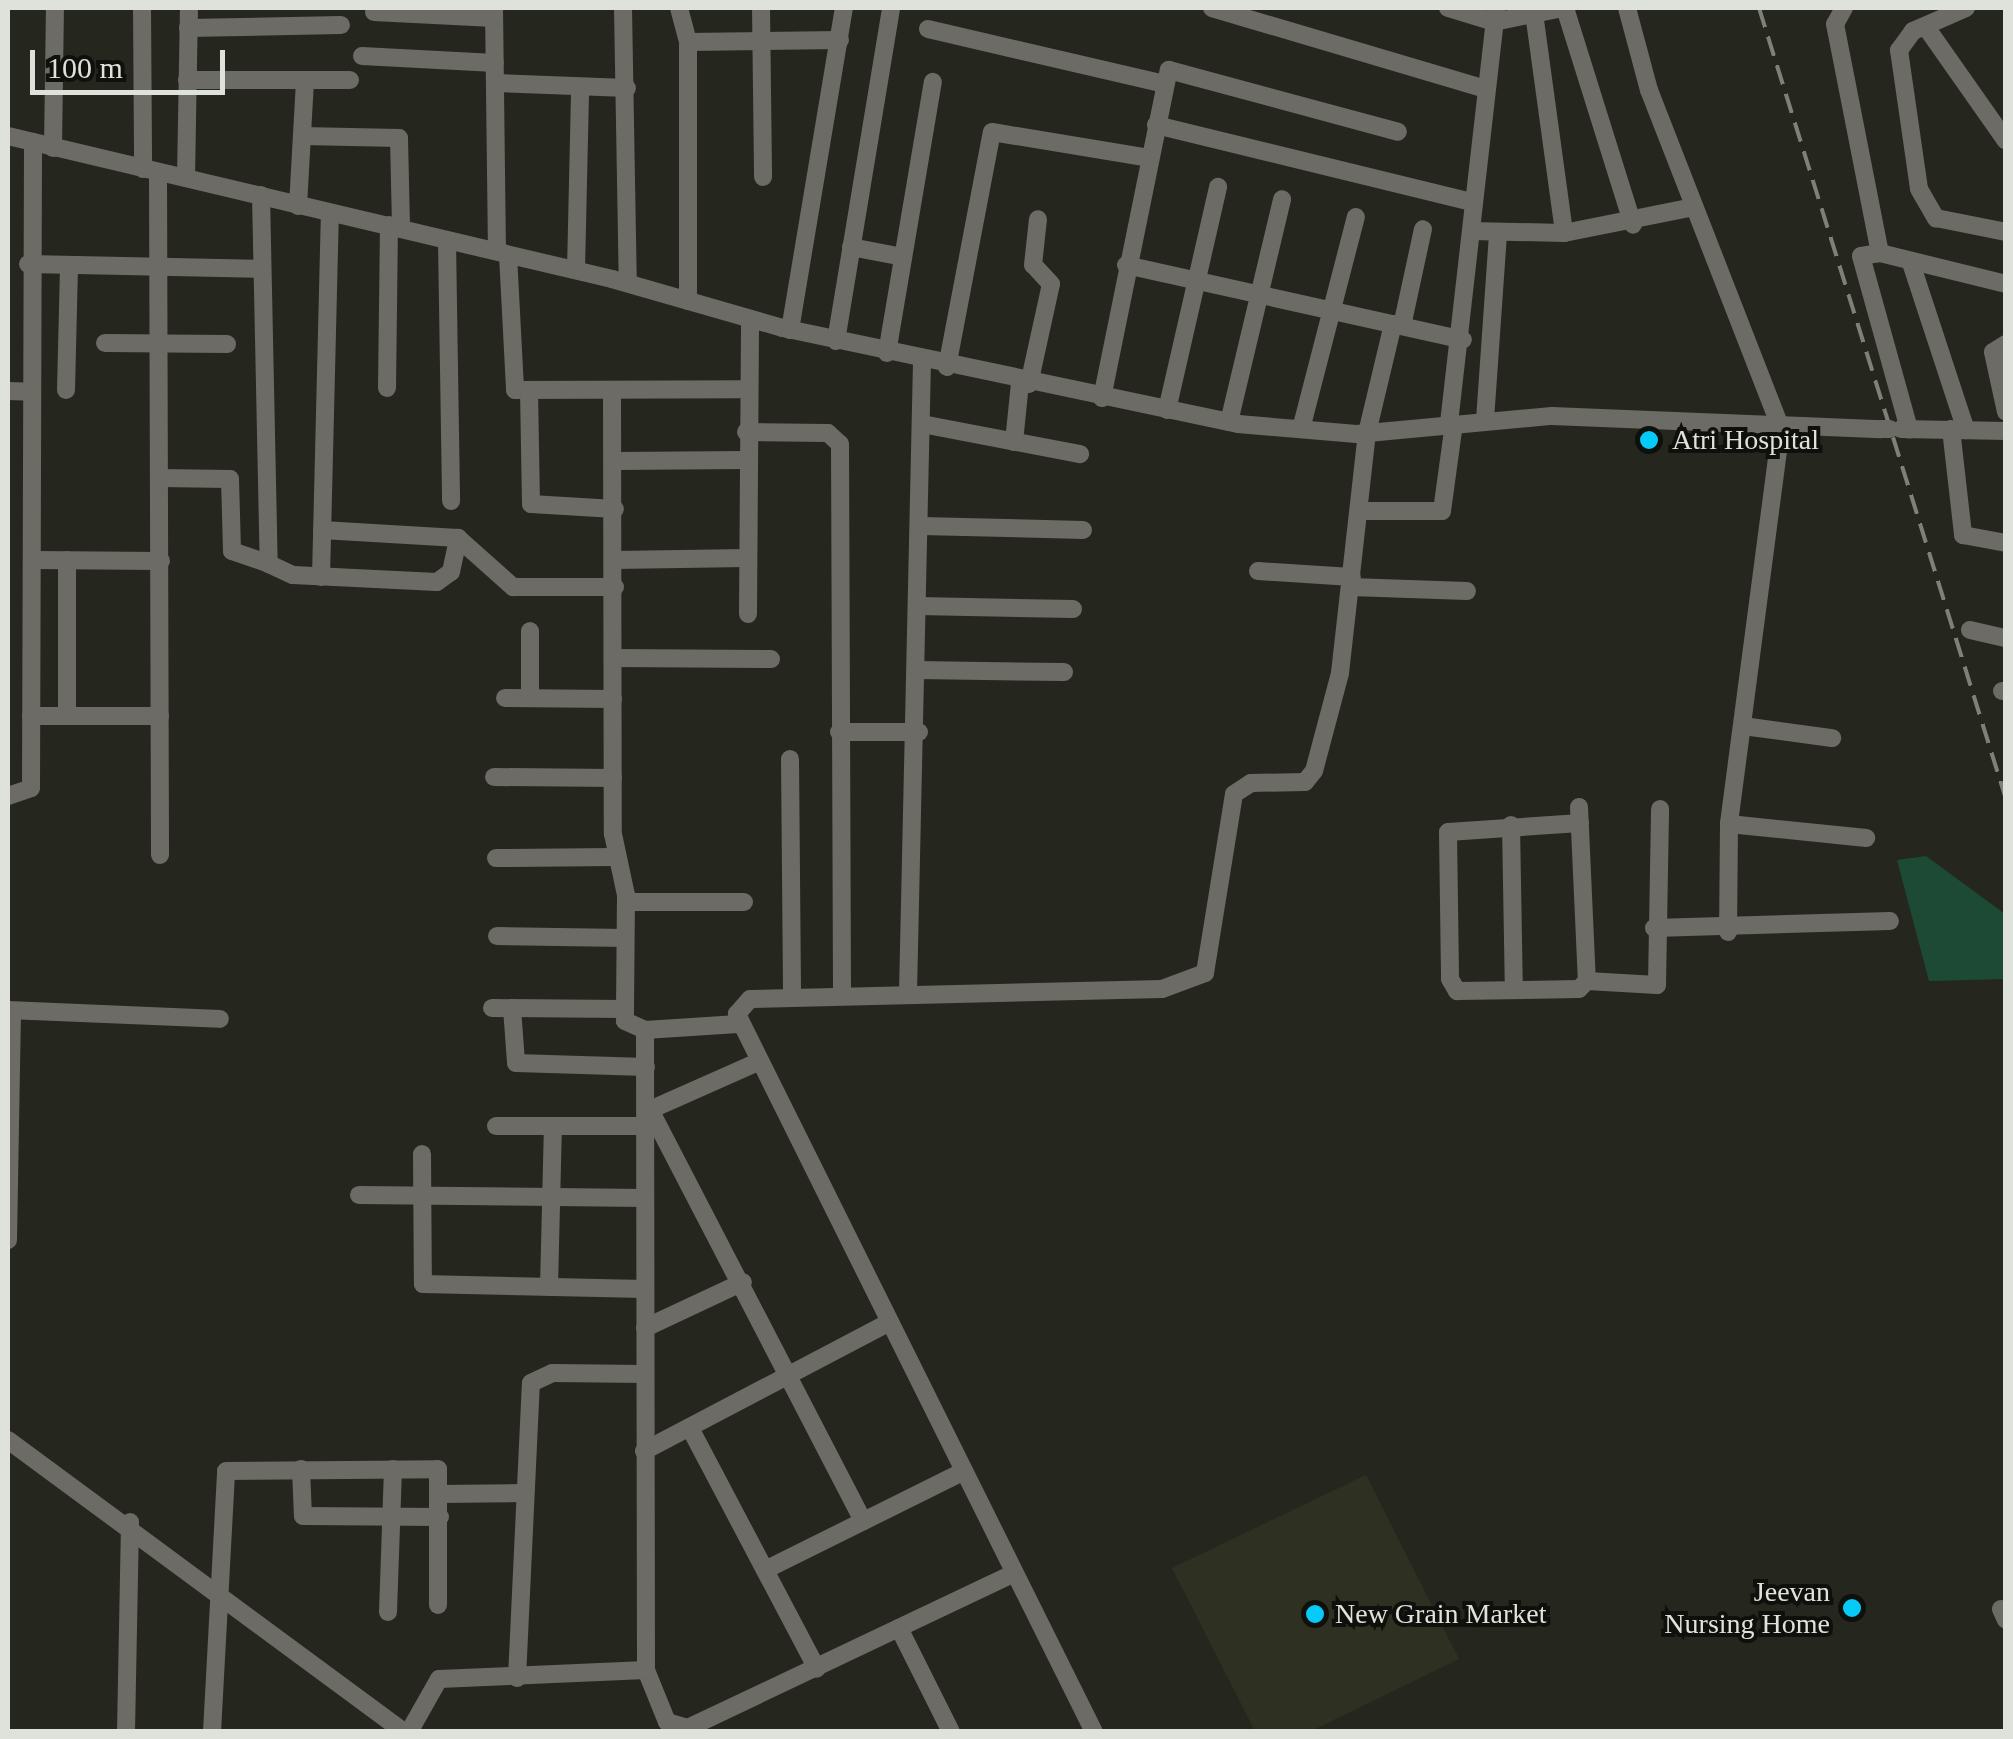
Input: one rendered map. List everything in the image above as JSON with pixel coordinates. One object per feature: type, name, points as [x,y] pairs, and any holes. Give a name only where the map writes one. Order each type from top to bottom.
[{"type":"street","points":[[53,148],[55,8]]},
{"type":"street","points":[[142,8],[150,170],[160,268],[160,855]]},
{"type":"street","points":[[186,178],[189,8]]},
{"type":"street","points":[[622,8],[628,88],[628,283]]},
{"type":"street","points":[[680,8],[688,42],[688,301]]},
{"type":"street","points":[[761,8],[762,178]]},
{"type":"street","points":[[790,330],[844,8]]},
{"type":"street","points":[[836,341],[891,8]]},
{"type":"street","points":[[1212,8],[1485,88]]},
{"type":"street","points":[[1448,8],[1495,15],[1564,8],[1633,225]]},
{"type":"street","points":[[1626,8],[1694,206],[1781,428],[1730,824],[1728,932]]},
{"type":"street","points":[[1844,8],[1835,24],[1880,253]]},
{"type":"street","points":[[1966,8],[1906,37],[1898,65],[1922,201],[1936,218],[2006,232]]},
{"type":"street","points":[[374,12],[494,13],[510,386],[530,390],[747,388]]},
{"type":"street","points":[[1534,13],[1564,233]]},
{"type":"street","points":[[1360,511],[1442,511],[1495,15]]},
{"type":"street","points":[[188,28],[340,25]]},
{"type":"street","points":[[1926,27],[2006,141]]},
{"type":"street","points":[[928,29],[1164,84]]},
{"type":"street","points":[[688,42],[840,40]]},
{"type":"street","points":[[362,56],[495,62]]},
{"type":"street","points":[[1102,398],[1164,84],[1176,69],[1398,132]]},
{"type":"street","points":[[188,80],[350,80]]},
{"type":"street","points":[[298,206],[305,81]]},
{"type":"street","points":[[887,353],[933,82]]},
{"type":"street","points":[[496,83],[628,88]]},
{"type":"street","points":[[576,270],[580,87]]},
{"type":"street","points":[[1156,124],[1473,202]]},
{"type":"street","points":[[947,366],[992,132],[1149,158]]},
{"type":"street","points":[[8,136],[576,270],[887,353],[1229,422],[1367,433],[1485,420],[2006,431]]},
{"type":"street","points":[[302,136],[399,138],[387,388]]},
{"type":"street","points":[[8,796],[30,788],[33,560],[28,264],[33,142]]},
{"type":"street","points":[[1167,410],[1218,187]]},
{"type":"street","points":[[261,195],[269,564]]},
{"type":"street","points":[[1229,422],[1282,199]]},
{"type":"street","points":[[1471,231],[1564,233],[1633,225],[1694,206]]},
{"type":"street","points":[[321,577],[330,212]]},
{"type":"street","points":[[1301,429],[1356,217]]},
{"type":"street","points":[[1014,442],[1051,284],[1033,266],[1038,219]]},
{"type":"street","points":[[1094,1732],[756,1063],[738,1024],[742,1002],[792,996],[1162,989],[1205,974],[1234,794],[1251,783],[1311,778],[1352,582],[1367,433],[1423,230]]},
{"type":"street","points":[[1485,420],[1498,234]]},
{"type":"street","points":[[447,240],[451,502]]},
{"type":"street","points":[[852,247],[904,257]]},
{"type":"street","points":[[1909,429],[1861,256],[1880,253],[2006,284]]},
{"type":"street","points":[[1911,263],[1959,430],[1963,535],[2006,543]]},
{"type":"street","points":[[28,264],[262,270]]},
{"type":"street","points":[[1126,264],[1463,340]]},
{"type":"street","points":[[66,390],[69,266]]},
{"type":"street","points":[[748,614],[746,432],[750,319]]},
{"type":"street","points":[[105,343],[227,344]]},
{"type":"street","points":[[2006,344],[1993,352],[2006,412]]},
{"type":"street","points":[[908,993],[919,732],[922,360]]},
{"type":"street","points":[[530,390],[531,504],[615,508]]},
{"type":"street","points":[[612,390],[613,778],[615,857],[626,902],[624,1009],[628,1026],[645,1030],[738,1024]]},
{"type":"street","points":[[8,391],[32,392]]},
{"type":"street","points":[[922,424],[1080,454]]},
{"type":"street","points":[[746,432],[839,438],[842,995]]},
{"type":"street","points":[[615,461],[746,460]]},
{"type":"street","points":[[160,478],[230,479],[232,552],[321,577],[437,582],[451,572],[458,538]]},
{"type":"street","points":[[921,526],[1083,530]]},
{"type":"street","points":[[322,530],[458,538],[512,587],[615,587]]},
{"type":"street","points":[[615,560],[747,558]]},
{"type":"street","points":[[33,560],[161,561]]},
{"type":"street","points":[[67,560],[67,716]]},
{"type":"street","points":[[1258,571],[1467,591]]},
{"type":"street","points":[[918,606],[1073,610]]},
{"type":"street","points":[[1970,630],[2006,638]]},
{"type":"street","points":[[530,631],[530,698]]},
{"type":"street","points":[[614,658],[771,659]]},
{"type":"street","points":[[917,670],[1064,672]]},
{"type":"street","points":[[504,698],[613,698]]},
{"type":"street","points":[[31,716],[160,716]]},
{"type":"street","points":[[1743,726],[1832,738]]},
{"type":"street","points":[[838,732],[919,732]]},
{"type":"street","points":[[790,759],[792,996]]},
{"type":"street","points":[[494,778],[613,778]]},
{"type":"street","points":[[1587,981],[1579,815],[1448,832],[1453,989],[1514,990],[1587,981],[1657,985],[1654,928],[1660,809]]},
{"type":"street","points":[[1730,824],[1866,838]]},
{"type":"street","points":[[1511,825],[1514,990]]},
{"type":"street","points":[[496,858],[615,857]]},
{"type":"street","points":[[626,902],[744,902]]},
{"type":"street","points":[[1654,928],[1728,932],[1890,921]]},
{"type":"street","points":[[497,936],[626,938]]},
{"type":"street","points":[[492,1008],[624,1009]]},
{"type":"street","points":[[512,1008],[516,1063],[646,1067]]},
{"type":"street","points":[[8,1240],[10,1011],[220,1019]]},
{"type":"street","points":[[645,1030],[646,1670],[666,1722],[678,1730],[725,1714],[1014,1574]]},
{"type":"street","points":[[496,1126],[553,1126],[648,1113],[756,1063]]},
{"type":"street","points":[[648,1113],[743,1282],[863,1521]]},
{"type":"street","points":[[550,1287],[553,1126]]},
{"type":"street","points":[[422,1154],[423,1284],[644,1289]]},
{"type":"street","points":[[359,1195],[644,1198]]},
{"type":"street","points":[[644,1328],[743,1282]]},
{"type":"street","points":[[644,1451],[888,1323]]},
{"type":"street","points":[[517,1678],[528,1394],[538,1375],[645,1374]]},
{"type":"street","points":[[690,1428],[817,1669]]},
{"type":"street","points":[[8,1440],[130,1522],[407,1732],[439,1679],[646,1670]]},
{"type":"street","points":[[301,1469],[304,1516],[440,1517]]},
{"type":"street","points":[[388,1612],[393,1469]]},
{"type":"street","points":[[212,1732],[226,1470],[438,1469],[438,1605]]},
{"type":"street","points":[[764,1570],[962,1472]]},
{"type":"street","points":[[440,1494],[524,1493]]},
{"type":"street","points":[[126,1732],[130,1522]]},
{"type":"street","points":[[900,1628],[951,1732]]},
{"type":"street","points":[[725,1714],[733,1732]]},
{"type":"shaded area","points":[[1926,856],[2005,914],[2005,979],[1929,981],[1897,860]]},
{"type":"shaded area","name":"New Grain Market","points":[[1366,1475],[1459,1659],[1311,1731],[1255,1731],[1172,1568]]},
{"type":"railway","points":[[1759,8],[2006,799]]},
{"type":"place","name":"Atri Hospital","points":[[1649,440]]},
{"type":"place","name":"Jeevan Nursing Home","points":[[1852,1608]]},
{"type":"place","name":"New Grain Market","points":[[1315,1614]]}]
